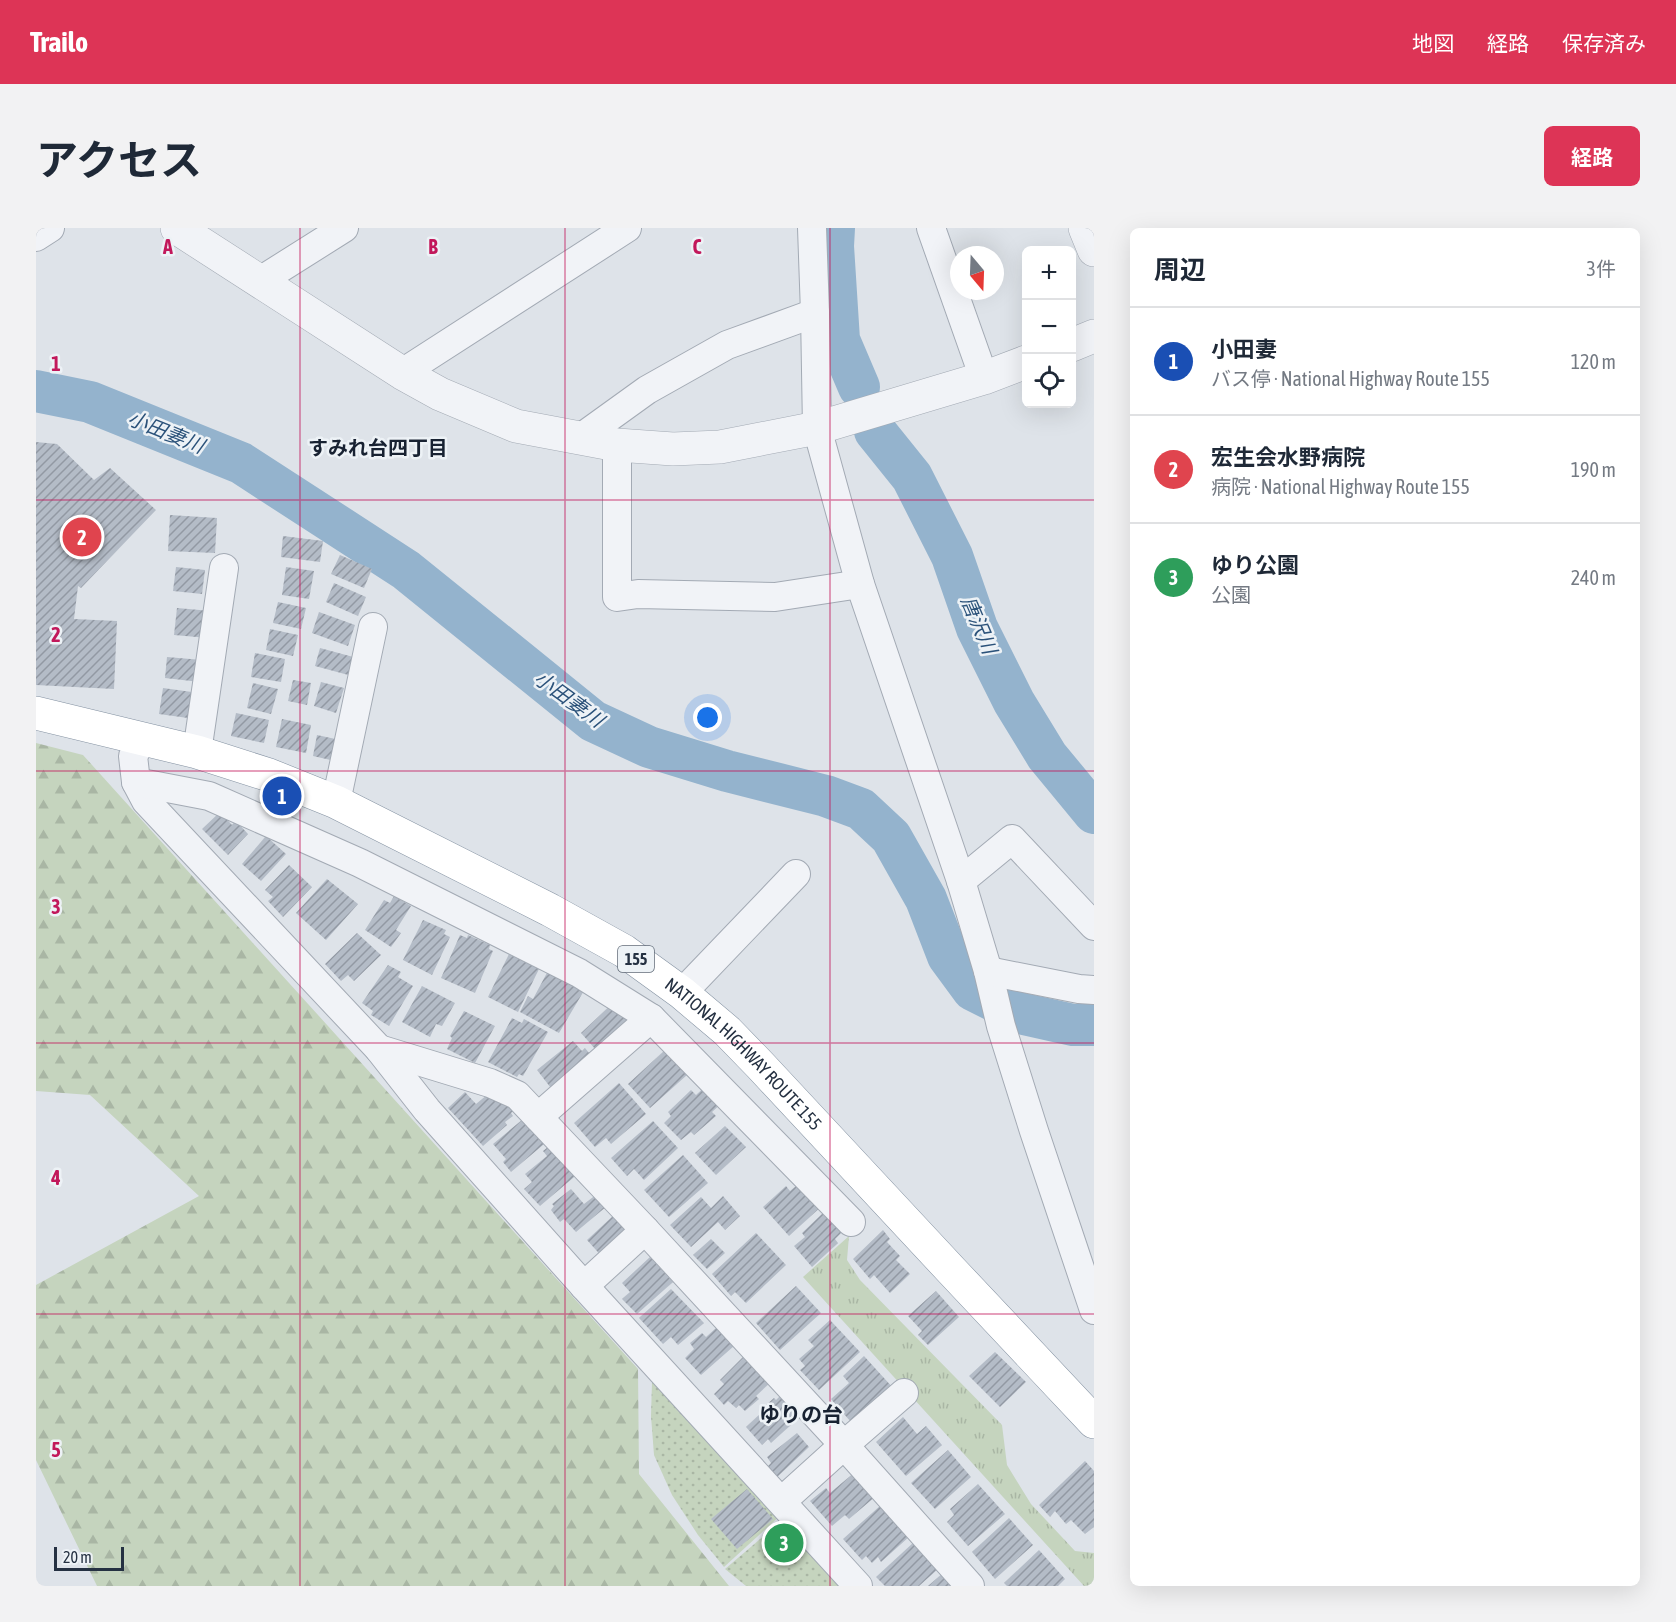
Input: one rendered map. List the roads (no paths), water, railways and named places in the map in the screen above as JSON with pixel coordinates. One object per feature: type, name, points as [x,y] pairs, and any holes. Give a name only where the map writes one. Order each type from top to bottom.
[{"type":"highway","name":"NATIONAL HIGHWAY ROUTE 155","points":[[36,713],[197,752],[269,775],[336,802],[520,894],[624,951],[682,993],[727,1031],[1094,1422]]},
{"type":"street","points":[[36,237],[50,228]]},
{"type":"street","points":[[177,228],[402,374],[440,394],[516,426],[579,439],[617,445],[673,449],[720,447],[817,428],[984,378],[1022,364]]},
{"type":"street","points":[[260,281],[344,228]]},
{"type":"street","points":[[402,374],[627,228]]},
{"type":"street","points":[[812,228],[817,428],[860,584],[961,881],[1001,1026],[1094,1310]]},
{"type":"street","points":[[931,228],[984,378]]},
{"type":"street","points":[[1085,228],[1094,250]]},
{"type":"street","points":[[579,439],[647,390],[727,345],[815,313]]},
{"type":"street","points":[[1076,343],[1094,336]]},
{"type":"street","points":[[617,445],[617,597],[638,594],[775,597],[860,584]]},
{"type":"street","points":[[197,752],[224,568]]},
{"type":"street","points":[[336,802],[373,627]]},
{"type":"street","points":[[143,739],[133,756],[136,782],[146,801],[379,1049],[427,1110],[858,1586]]},
{"type":"street","points":[[136,782],[209,796],[360,863],[579,973],[651,1018],[851,1222]]},
{"type":"street","points":[[961,881],[1011,839],[1094,926]]},
{"type":"street","points":[[682,993],[796,874]]},
{"type":"street","points":[[989,977],[1094,990]]},
{"type":"street","points":[[538,1117],[651,1018]]},
{"type":"street","points":[[379,1049],[490,1083],[518,1095],[843,1445],[970,1586]]},
{"type":"street","points":[[584,1286],[645,1230]]},
{"type":"street","points":[[782,1501],[904,1393]]},
{"type":"waterway","name":"唐沢川","points":[[834,228],[833,246],[839,340],[859,387]]},
{"type":"waterway","name":"小田妻川","points":[[36,391],[90,402],[241,463],[406,570],[593,721],[649,747],[727,771],[826,796],[861,809],[891,837],[926,899],[948,956],[973,990],[1019,1013],[1073,1025],[1094,1025]]},
{"type":"waterway","name":"唐沢川","points":[[875,431],[912,477],[952,556],[977,628],[1014,702],[1047,756],[1094,813]]},
{"type":"place","name":"宏生会水野病院","points":[[82,537]]},
{"type":"place","name":"小田妻","points":[[282,796]]},
{"type":"place","name":"ゆり公園","points":[[784,1543]]},
{"type":"district","name":"すみれ台四丁目","points":[[378,448]]},
{"type":"district","name":"ゆりの台","points":[[801,1415]]}]
